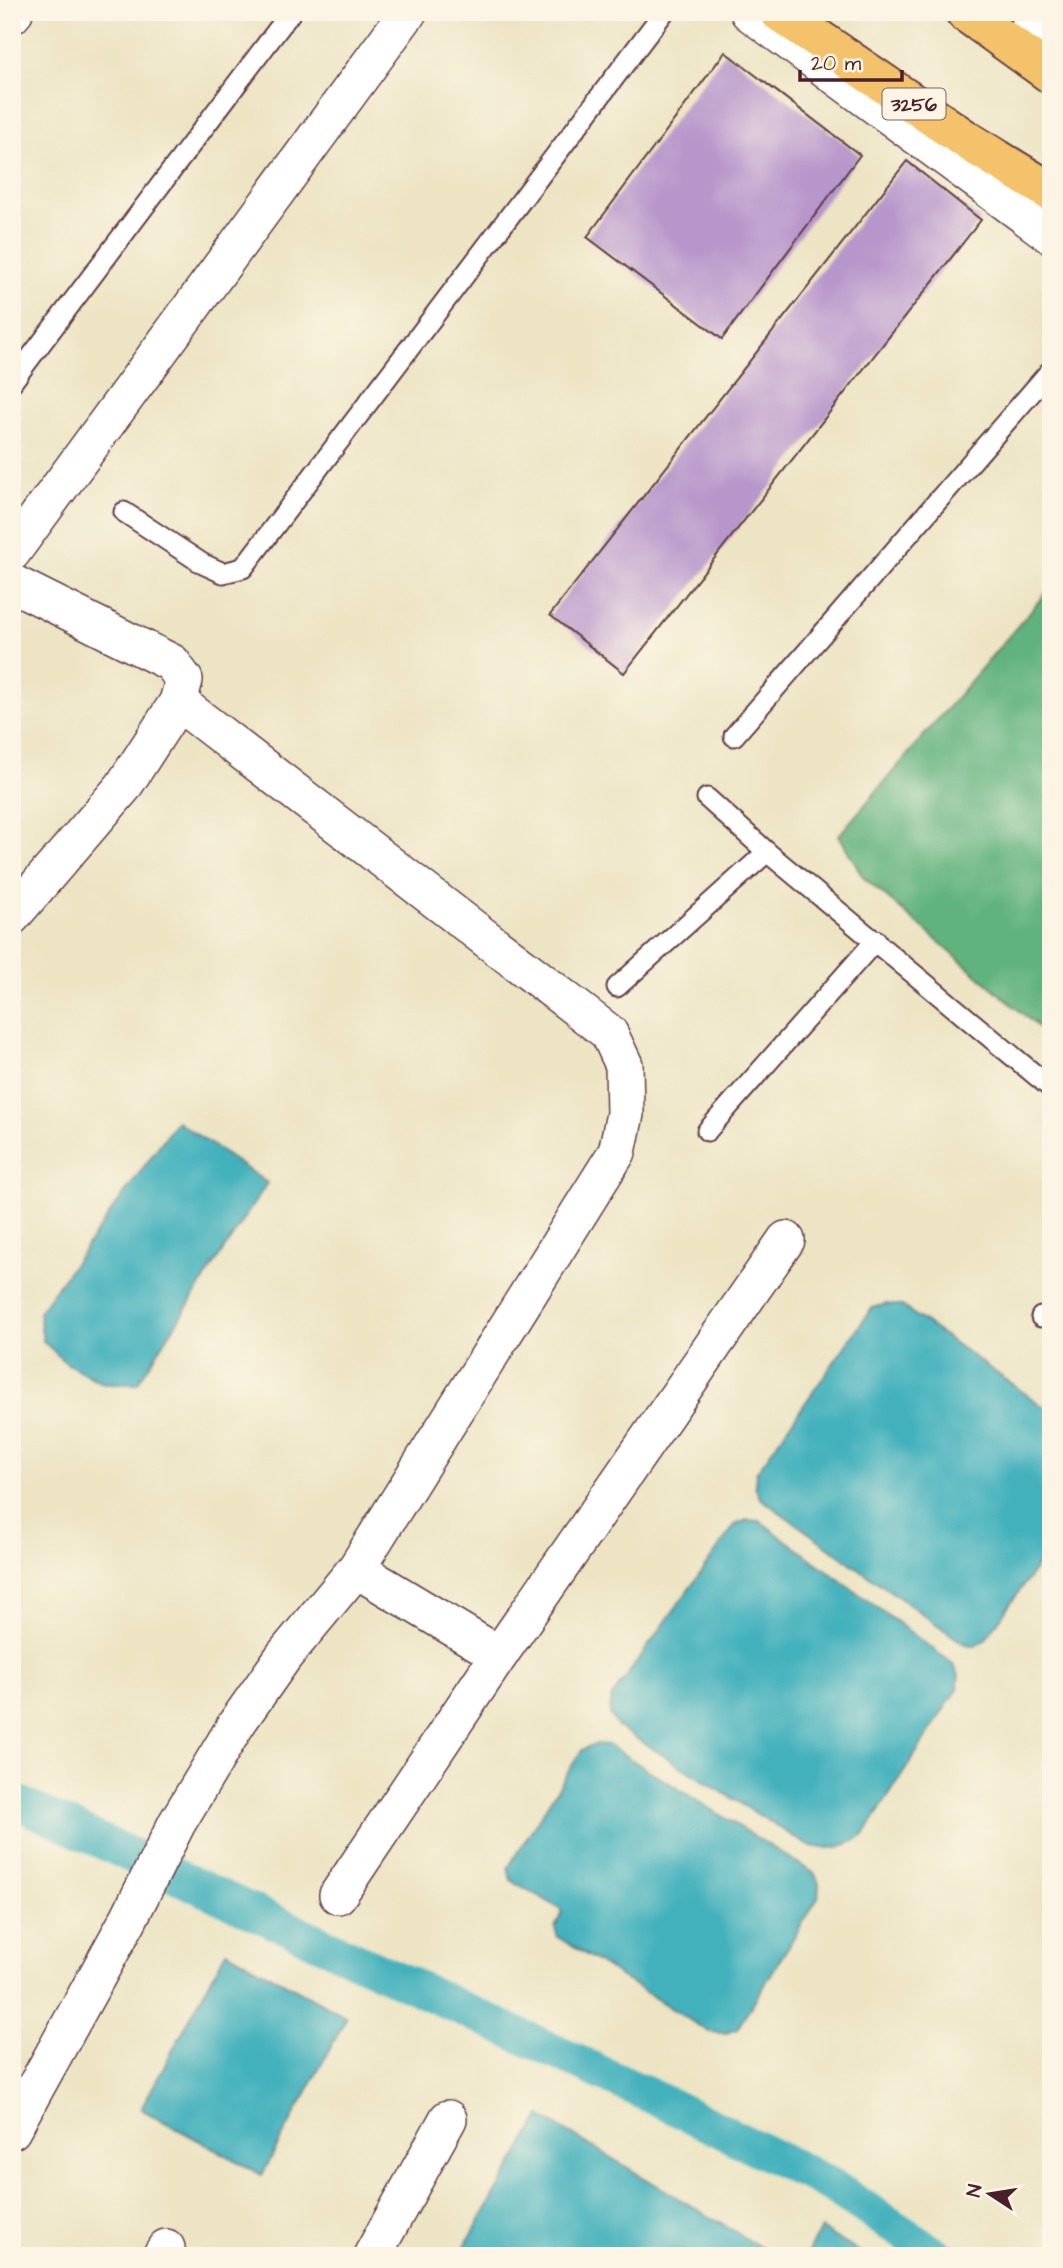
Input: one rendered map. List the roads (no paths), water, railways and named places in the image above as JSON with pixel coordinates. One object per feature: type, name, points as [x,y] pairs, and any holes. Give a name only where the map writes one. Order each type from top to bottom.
[{"type":"main road","name":"3256","points":[[779,12],[971,143],[1051,192]]},
{"type":"main road","points":[[965,12],[1051,74]]},
{"type":"street","points":[[12,552],[408,12]]},
{"type":"street","points":[[749,12],[1051,235]]},
{"type":"street","points":[[1017,48],[1038,12]]},
{"type":"street","points":[[12,583],[172,663],[184,680],[178,702],[123,787],[12,916]]},
{"type":"street","points":[[12,2130],[128,1920],[177,1823],[237,1723],[284,1656],[356,1569],[617,1152],[625,1114],[624,1065],[609,1033],[178,702]]},
{"type":"street","points":[[338,1895],[499,1655],[786,1240]]},
{"type":"street","points":[[356,1569],[499,1655]]},
{"type":"street","points":[[372,2256],[448,2119]]},
{"type":"lane","points":[[12,382],[291,12]]},
{"type":"lane","points":[[124,512],[203,564],[223,573],[243,568],[664,12]]},
{"type":"lane","points":[[734,736],[1051,370]]},
{"type":"lane","points":[[707,798],[767,852],[1051,1088]]},
{"type":"lane","points":[[617,987],[767,852]]},
{"type":"lane","points":[[707,1131],[876,940]]},
{"type":"water","points":[[177,1121],[267,1183],[137,1384],[104,1384],[66,1363],[43,1341],[39,1312]]},
{"type":"water","points":[[886,1304],[902,1306],[1051,1412],[1051,1546],[985,1640],[975,1646],[963,1643],[760,1498],[755,1486],[756,1473],[872,1308]]},
{"type":"water","points":[[747,1520],[760,1521],[953,1664],[959,1675],[957,1689],[863,1836],[843,1846],[823,1848],[807,1845],[618,1727],[610,1714],[611,1698],[735,1525]]},
{"type":"water","points":[[594,1744],[608,1745],[815,1874],[819,1884],[818,1898],[737,2029],[726,2033],[709,2032],[558,1937],[555,1928],[562,1912],[559,1908],[511,1880],[508,1868],[582,1750]]},
{"type":"water","points":[[226,1951],[347,2017],[262,2175],[141,2109]]},
{"type":"water","points":[[541,2116],[762,2248],[757,2256],[459,2256]]},
{"type":"water","points":[[821,2229],[866,2256],[805,2256]]},
{"type":"waterway","points":[[12,1800],[655,2098],[829,2184],[938,2256]]}]
